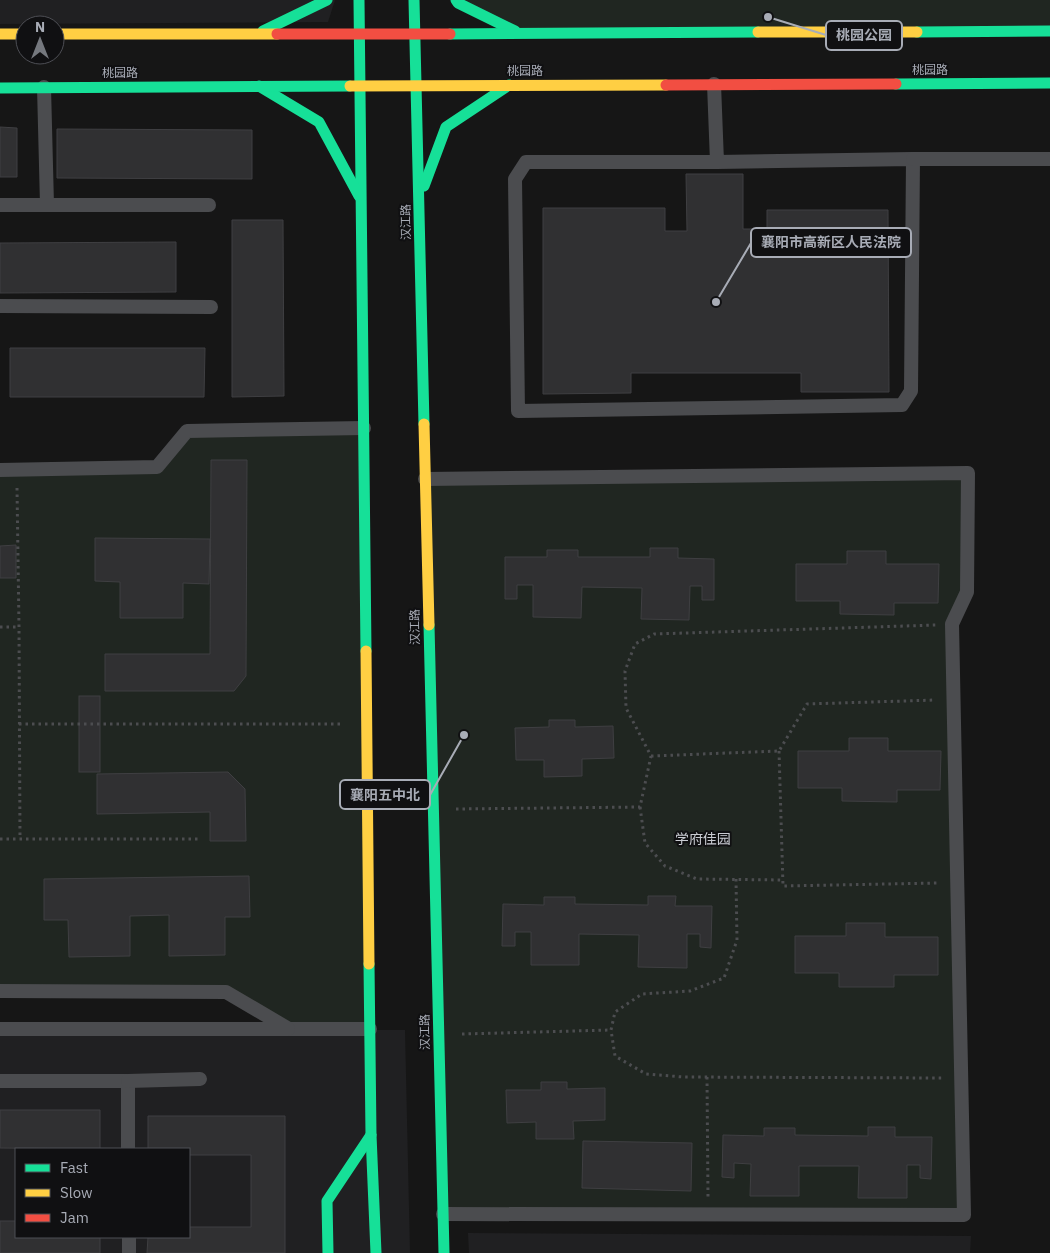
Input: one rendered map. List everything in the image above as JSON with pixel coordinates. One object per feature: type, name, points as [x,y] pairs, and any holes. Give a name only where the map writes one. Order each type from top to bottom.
[{"type":"main road","points":[[257,34],[327,0]]},
{"type":"main road","points":[[359,0],[371,1134],[376,1253]]},
{"type":"main road","name":"汉江路","points":[[414,0],[444,1253]]},
{"type":"main road","points":[[456,0],[458,3],[521,33]]},
{"type":"main road","points":[[65,34],[1050,31]]},
{"type":"main road","points":[[0,34],[15,34]]},
{"type":"main road","name":"桃园路","points":[[0,88],[1050,83]]},
{"type":"main road","points":[[419,199],[446,127],[509,85]]},
{"type":"main road","points":[[259,86],[319,122],[361,199]]},
{"type":"main road","points":[[328,1253],[327,1202],[371,1134]]},
{"type":"lane","points":[[714,84],[717,162]]},
{"type":"lane","points":[[44,87],[47,205]]},
{"type":"lane","points":[[913,159],[911,391],[902,405],[518,411],[515,179],[526,162],[717,162],[913,159],[1050,159]]},
{"type":"lane","points":[[0,205],[209,205]]},
{"type":"lane","points":[[0,306],[211,307]]},
{"type":"lane","points":[[0,470],[157,467],[187,431],[364,428]]},
{"type":"lane","points":[[425,478],[968,473],[967,592],[952,624],[964,1215],[443,1214]]},
{"type":"lane","points":[[0,991],[226,992],[289,1029]]},
{"type":"lane","points":[[0,1029],[370,1029]]},
{"type":"lane","points":[[0,1081],[200,1080]]},
{"type":"lane","points":[[128,1081],[128,1148]]},
{"type":"lane","points":[[129,1238],[129,1253]]},
{"type":"path","points":[[16,470],[20,838]]},
{"type":"path","points":[[783,880],[697,879],[665,866],[645,843],[640,806],[651,756],[626,708],[624,671],[635,644],[654,634],[952,624]]},
{"type":"path","points":[[0,628],[19,627]]},
{"type":"path","points":[[953,700],[807,704],[779,752],[783,886],[957,883]]},
{"type":"path","points":[[19,724],[368,724]]},
{"type":"path","points":[[651,756],[779,752]]},
{"type":"path","points":[[433,809],[640,806]]},
{"type":"path","points":[[0,838],[198,838]]},
{"type":"path","points":[[736,879],[737,940],[724,978],[690,991],[642,994],[615,1012],[611,1030],[615,1056],[646,1074],[683,1077],[961,1078]]},
{"type":"path","points":[[439,1034],[611,1030]]},
{"type":"path","points":[[707,1077],[708,1214]]},
{"type":"shaded area","points":[[0,0],[335,0],[328,22],[65,24],[65,15],[15,15],[15,24],[0,24]]},
{"type":"shaded area","points":[[456,0],[1050,0],[1050,31],[521,33]]},
{"type":"shaded area","points":[[364,428],[370,1029],[289,1029],[226,992],[0,994],[0,470],[157,467],[187,431]]},
{"type":"shaded area","points":[[968,473],[967,592],[952,624],[964,1215],[443,1214],[425,479]]},
{"type":"shaded area","points":[[0,1029],[405,1030],[410,1253],[0,1253]]},
{"type":"shaded area","points":[[468,1233],[971,1236],[970,1253],[469,1253]]},
{"type":"building","points":[[0,127],[17,128],[17,177],[0,177]]},
{"type":"building","points":[[57,129],[252,130],[252,179],[57,178]]},
{"type":"building","points":[[686,174],[743,174],[743,229],[767,229],[767,210],[888,210],[889,392],[801,392],[801,373],[631,373],[631,393],[543,394],[543,208],[665,208],[665,231],[687,231]]},
{"type":"building","points":[[232,220],[283,220],[284,396],[232,397]]},
{"type":"building","points":[[176,242],[176,292],[0,293],[0,243]]},
{"type":"building","points":[[10,348],[205,348],[204,397],[10,397]]},
{"type":"building","points":[[211,460],[247,460],[246,676],[234,691],[105,691],[105,654],[210,654]]},
{"type":"building","points":[[95,538],[210,539],[209,584],[183,583],[183,618],[120,618],[120,582],[95,581]]},
{"type":"building","points":[[16,545],[16,578],[0,578],[0,546]]},
{"type":"building","points":[[650,548],[678,548],[678,558],[714,559],[714,600],[702,600],[702,586],[690,586],[689,620],[641,619],[642,588],[582,587],[581,618],[533,617],[533,585],[517,585],[517,599],[505,599],[505,557],[547,557],[547,550],[578,550],[578,557],[650,557]]},
{"type":"building","points":[[847,551],[886,551],[886,564],[939,564],[938,603],[894,603],[894,615],[840,614],[840,601],[796,601],[796,564],[847,564]]},
{"type":"building","points":[[79,696],[100,696],[100,772],[79,772]]},
{"type":"building","points":[[549,720],[575,720],[575,727],[613,726],[614,758],[582,759],[582,776],[544,777],[544,760],[516,760],[515,728],[549,727]]},
{"type":"building","points":[[849,738],[888,738],[888,751],[941,751],[940,790],[897,790],[897,802],[842,801],[842,788],[798,788],[798,751],[849,751]]},
{"type":"building","points":[[228,772],[245,789],[246,841],[210,841],[210,812],[97,814],[97,774]]},
{"type":"building","points":[[249,876],[250,917],[225,917],[225,955],[169,956],[169,915],[130,916],[130,956],[69,957],[68,920],[44,920],[44,879]]},
{"type":"building","points":[[648,896],[676,896],[675,906],[712,906],[711,948],[700,947],[700,934],[687,934],[687,968],[638,967],[639,935],[579,934],[579,965],[531,965],[531,932],[515,932],[515,946],[502,946],[503,904],[544,905],[544,897],[575,897],[575,904],[648,905]]},
{"type":"building","points":[[846,923],[885,923],[885,937],[938,937],[938,975],[894,975],[894,987],[839,987],[839,973],[795,973],[795,936],[846,936]]},
{"type":"building","points":[[541,1082],[567,1082],[567,1089],[605,1088],[605,1120],[573,1121],[574,1139],[536,1139],[536,1122],[507,1123],[506,1090],[541,1090]]},
{"type":"building","points":[[0,1110],[100,1110],[100,1148],[0,1148]]},
{"type":"building","points":[[148,1116],[285,1116],[285,1253],[147,1253],[148,1238],[190,1238],[190,1227],[251,1227],[251,1155],[190,1155],[190,1148],[148,1148]]},
{"type":"building","points":[[868,1127],[895,1127],[895,1137],[932,1137],[931,1179],[920,1178],[920,1165],[907,1165],[907,1198],[858,1198],[859,1166],[799,1166],[799,1196],[750,1196],[751,1164],[734,1163],[734,1178],[722,1177],[723,1135],[764,1136],[764,1128],[795,1128],[795,1135],[868,1136]]},
{"type":"building","points":[[583,1141],[692,1143],[691,1191],[582,1188]]},
{"type":"building","points":[[0,1221],[15,1221],[15,1238],[100,1238],[100,1253],[0,1253]]},
{"type":"traffic: fast","points":[[263,31],[327,0]]},
{"type":"traffic: fast","points":[[359,0],[366,651]]},
{"type":"traffic: fast","points":[[414,0],[424,424]]},
{"type":"traffic: fast","points":[[456,0],[458,3],[515,31]]},
{"type":"traffic: fast","points":[[917,32],[1050,31]]},
{"type":"traffic: fast","points":[[450,34],[758,32]]},
{"type":"traffic: fast","points":[[896,84],[1050,83]]},
{"type":"traffic: fast","points":[[424,186],[446,127],[509,85]]},
{"type":"traffic: fast","points":[[259,86],[319,122],[359,196]]},
{"type":"traffic: fast","points":[[0,88],[350,86]]},
{"type":"traffic: fast","points":[[429,625],[444,1253]]},
{"type":"traffic: fast","points":[[369,964],[371,1135],[376,1253]]},
{"type":"traffic: fast","points":[[328,1253],[327,1201],[371,1135]]},
{"type":"traffic: slow","points":[[758,32],[917,32]]},
{"type":"traffic: slow","points":[[0,34],[15,34]]},
{"type":"traffic: slow","points":[[65,34],[277,34]]},
{"type":"traffic: slow","points":[[350,86],[666,85]]},
{"type":"traffic: slow","points":[[424,424],[429,625]]},
{"type":"traffic: slow","points":[[366,651],[369,964]]},
{"type":"traffic: jam","points":[[277,34],[450,34]]},
{"type":"traffic: jam","points":[[666,85],[896,84]]},
{"type":"place","name":"桃园公园","points":[[768,17]]},
{"type":"place","name":"襄阳市高新区人民法院","points":[[716,302]]},
{"type":"place","name":"襄阳五中北","points":[[464,735]]},
{"type":"district","name":"学府佳园","points":[[703,839]]}]
